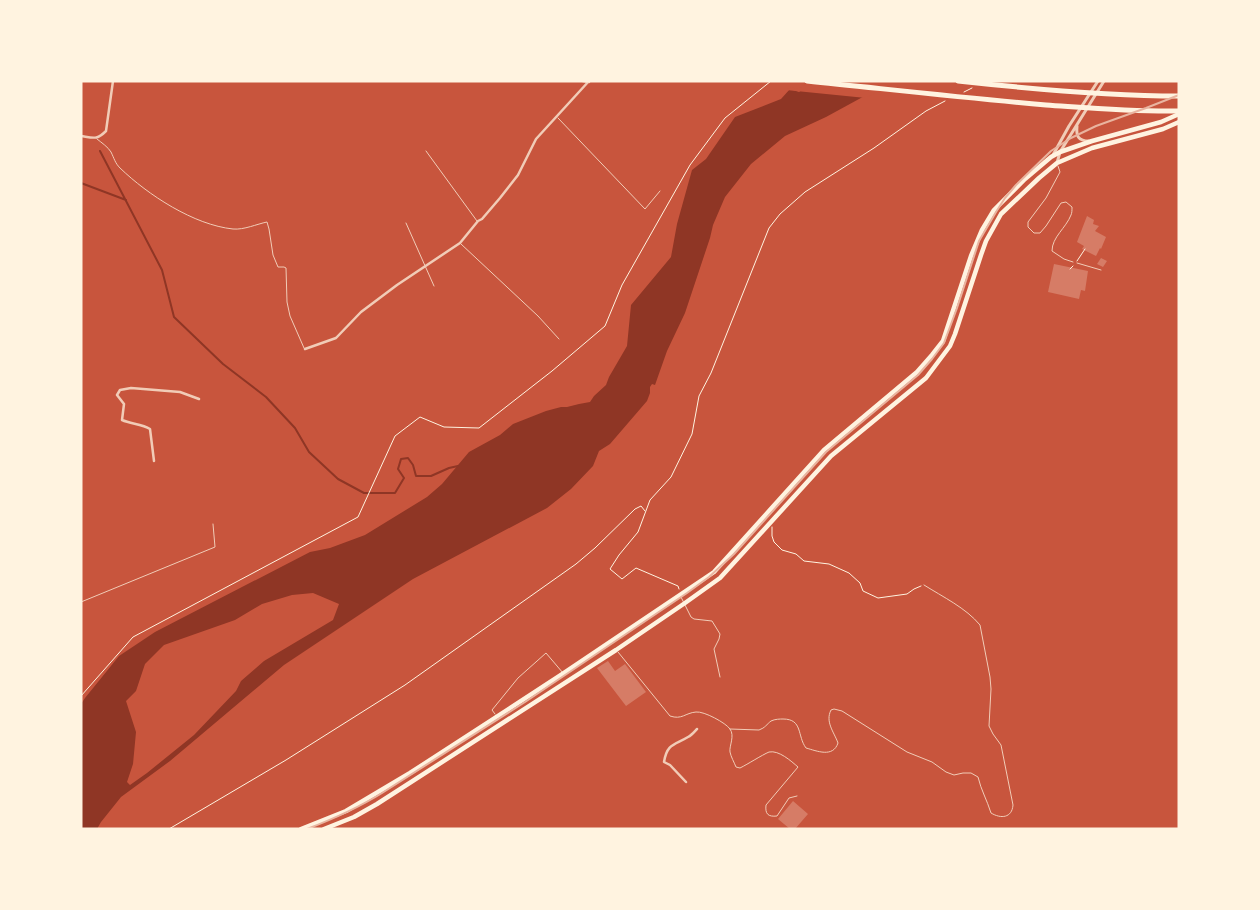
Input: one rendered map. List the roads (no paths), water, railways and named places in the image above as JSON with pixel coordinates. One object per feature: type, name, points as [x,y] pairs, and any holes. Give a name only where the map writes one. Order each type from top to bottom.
[{"type":"highway","points":[[807,81],[1046,105],[1178,114]]},
{"type":"highway","points":[[958,81],[1018,88],[1106,94],[1179,96]]},
{"type":"main road","points":[[301,829],[354,807],[410,773],[564,673],[714,572],[824,450],[917,372],[932,355],[942,341],[971,256],[982,230],[994,210],[1025,179],[1051,157],[1060,152],[1161,122],[1178,114]]},
{"type":"main road","points":[[324,829],[354,817],[377,804],[616,650],[720,578],[831,456],[926,378],[950,346],[986,241],[1001,214],[1057,163],[1092,148],[1163,129],[1179,122]]},
{"type":"street","points":[[81,136],[97,138],[106,130],[113,81]]},
{"type":"street","points":[[583,81],[589,81]]},
{"type":"street","points":[[305,349],[336,338],[361,312],[397,285],[460,243],[500,198],[518,174],[536,139],[589,81]]},
{"type":"street","points":[[1051,157],[1098,81]]},
{"type":"street","points":[[1057,163],[1060,152],[1104,81]]},
{"type":"street","points":[[1078,125],[1076,133],[1079,138],[1083,141],[1092,141]]},
{"type":"street","points":[[154,461],[150,429],[122,420],[124,404],[117,395],[120,390],[132,388],[180,392],[199,399]]},
{"type":"street","points":[[686,782],[664,762],[665,755],[670,745],[690,736],[697,728]]},
{"type":"lane","points":[[556,116],[646,209],[660,192]]},
{"type":"lane","points":[[97,138],[110,150],[114,161],[119,167],[144,189],[173,207],[209,224],[235,229],[267,222],[273,255],[278,267],[286,268],[287,302],[290,316],[305,349]]},
{"type":"lane","points":[[426,151],[478,222]]},
{"type":"lane","points":[[1057,163],[1060,172],[1046,198],[1028,222],[1028,227],[1034,233],[1040,233],[1061,203],[1066,202],[1072,207],[1071,216],[1055,240],[1052,251],[1064,259],[1073,262]]},
{"type":"lane","points":[[406,224],[434,286]]},
{"type":"lane","points":[[460,243],[538,316],[559,339]]},
{"type":"lane","points":[[1077,263],[1101,270]]},
{"type":"lane","points":[[81,602],[215,546],[213,524]]},
{"type":"lane","points":[[616,650],[670,716],[678,718],[692,712],[699,712],[711,716],[730,729],[759,730],[763,729],[772,720],[788,719],[798,725],[803,744],[806,748],[830,752],[836,748],[838,743],[831,728],[829,713],[834,708],[842,711],[907,752],[932,762],[946,772],[954,774],[972,773],[978,777],[981,790],[991,813],[997,816],[1006,816],[1012,812],[1013,805],[1002,745],[989,726],[991,683],[980,625],[964,610],[924,585]]},
{"type":"lane","points":[[680,595],[694,619],[712,621],[720,634],[714,649],[720,677]]},
{"type":"lane","points":[[497,717],[492,710],[518,678],[546,653],[564,673]]},
{"type":"lane","points":[[730,729],[732,734],[730,752],[736,767],[740,768],[770,752],[789,759],[798,767],[766,805],[768,814],[777,816],[789,798],[796,796]]},
{"type":"waterway","points":[[100,151],[162,270],[174,317],[223,364],[266,397],[295,428],[309,452],[338,479],[364,493],[395,493],[404,478],[398,469],[401,459],[408,458],[413,465],[416,476],[431,476],[458,466]]},
{"type":"waterway","points":[[81,183],[126,200]]},
{"type":"railway","points":[[307,829],[364,804],[382,793],[525,702],[709,577],[734,554],[826,452],[918,375],[932,359],[944,343],[979,241],[1005,198],[1016,185],[1051,151],[1071,138],[1096,126],[1179,95]]}]
